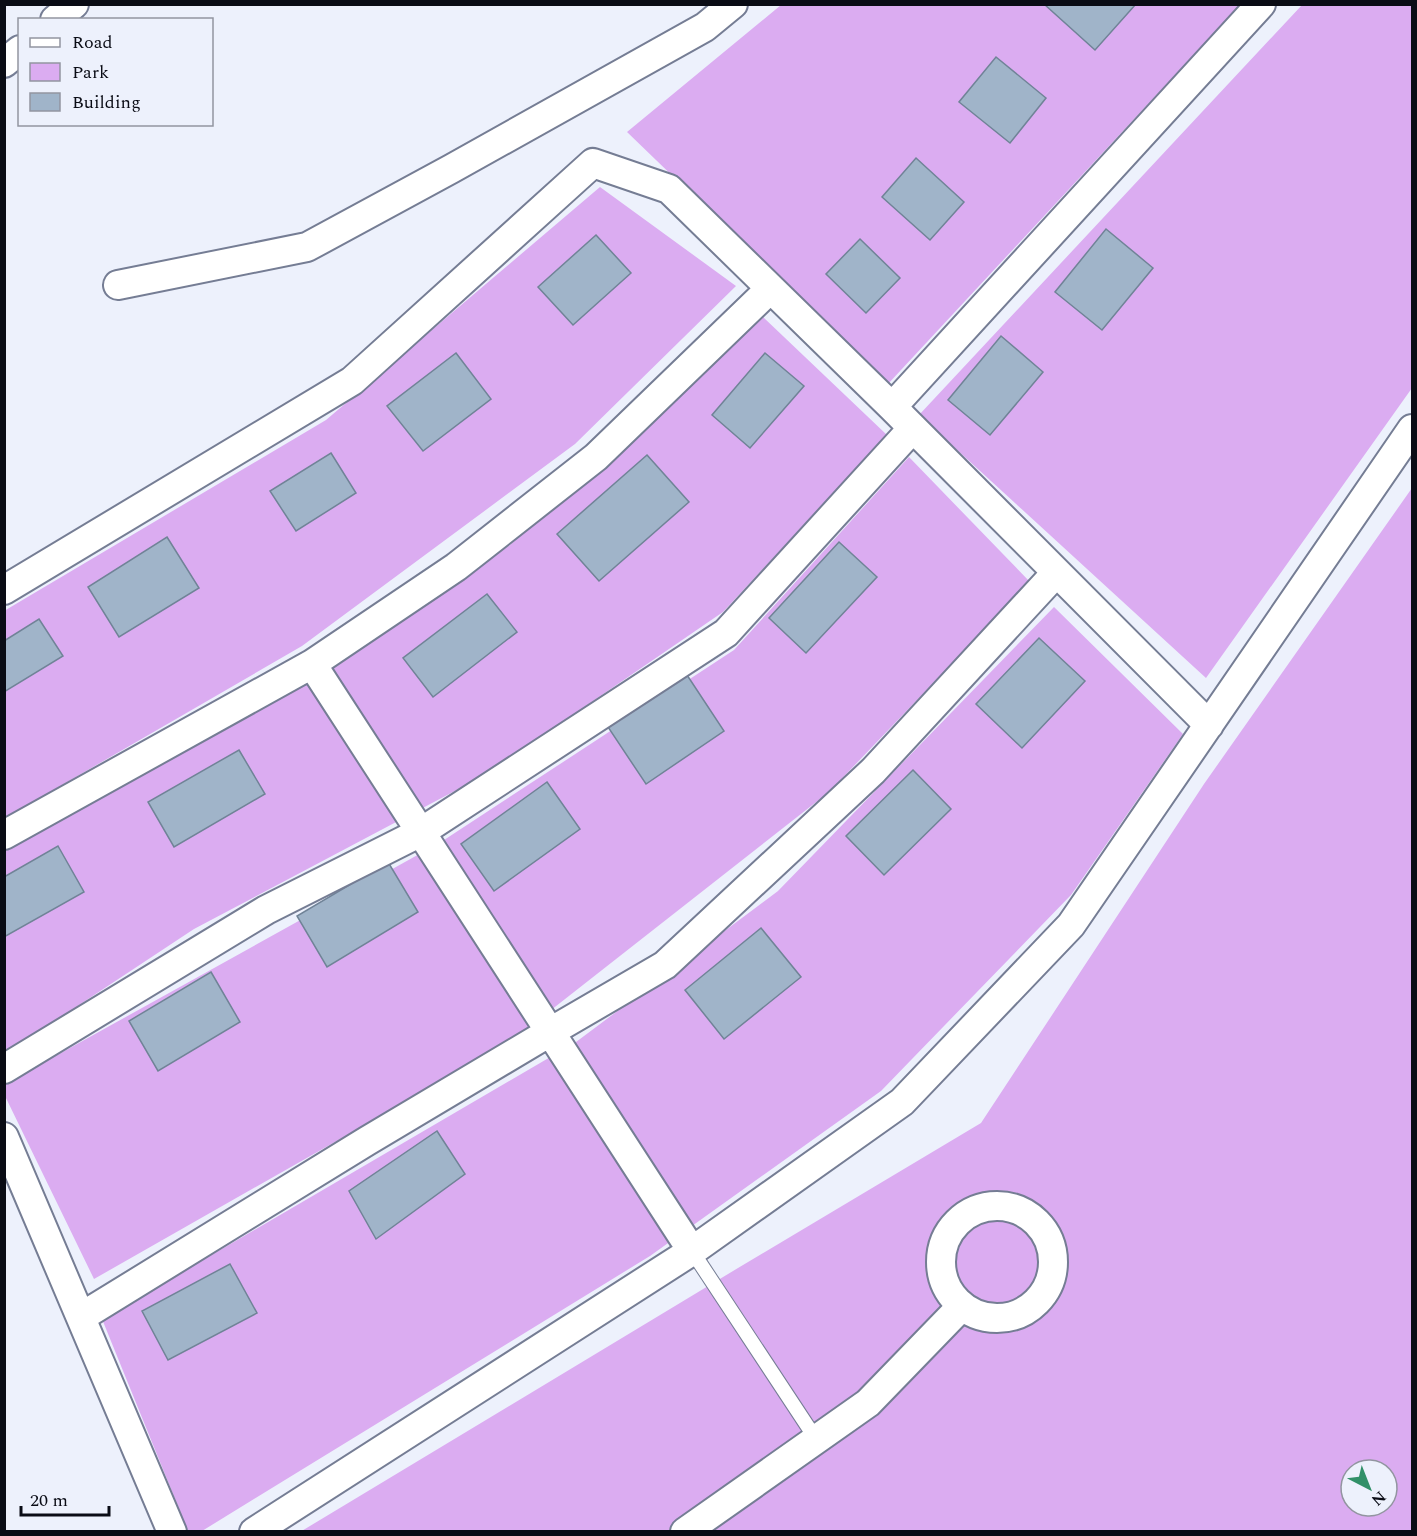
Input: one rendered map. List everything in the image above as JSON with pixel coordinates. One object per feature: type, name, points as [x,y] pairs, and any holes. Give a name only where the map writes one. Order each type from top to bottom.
[{"type":"street","points":[[57,18],[74,4]]},
{"type":"street","points":[[118,285],[307,247],[705,27],[733,4]]},
{"type":"street","points":[[892,407],[1261,4]]},
{"type":"street","points":[[4,63],[18,52]]},
{"type":"street","points":[[4,590],[352,381],[593,163],[669,189],[892,407],[1209,725]]},
{"type":"street","points":[[4,835],[312,664],[456,567],[596,457],[770,289]]},
{"type":"street","points":[[4,1069],[266,910],[421,832],[726,633],[913,428]]},
{"type":"street","points":[[254,1532],[692,1251],[902,1102],[1071,925],[1413,429]]},
{"type":"street","points":[[81,1317],[357,1148],[664,966],[873,771],[1056,573]]},
{"type":"street","points":[[312,664],[692,1251]]},
{"type":"street","points":[[4,1137],[10,1165],[81,1317],[172,1532]]},
{"type":"street","points":[[685,1532],[868,1402],[961,1307]]},
{"type":"lane","points":[[692,1251],[816,1439]]},
{"type":"green space","points":[[781,5],[1240,5],[888,384],[627,132]]},
{"type":"green space","points":[[1302,5],[1412,5],[1412,388],[1206,678],[919,415]]},
{"type":"green space","points":[[600,187],[736,286],[575,444],[302,646],[5,818],[4,611],[326,420]]},
{"type":"green space","points":[[763,317],[887,435],[723,612],[485,775],[194,929],[5,1054],[5,848],[332,665],[510,545]]},
{"type":"green space","points":[[909,457],[1030,582],[829,792],[509,1043],[94,1279],[5,1096],[5,1084],[441,842],[734,650]]},
{"type":"green space","points":[[1412,488],[1412,1531],[300,1532],[738,1268],[981,1123],[1204,784]]},
{"type":"green space","points":[[1054,607],[1183,734],[1071,895],[881,1091],[650,1256],[202,1531],[188,1531],[102,1319],[576,1042],[778,891]]},
{"type":"building","points":[[1044,4],[1136,4],[1095,50]]},
{"type":"building","points":[[996,57],[1046,98],[1010,143],[959,102]]},
{"type":"building","points":[[916,158],[964,202],[930,240],[882,197]]},
{"type":"building","points":[[1106,229],[1153,268],[1102,330],[1055,292]]},
{"type":"building","points":[[596,235],[631,273],[573,325],[538,287]]},
{"type":"building","points":[[860,239],[900,278],[866,313],[826,274]]},
{"type":"building","points":[[1001,336],[1043,372],[990,435],[948,400]]},
{"type":"building","points":[[456,353],[491,399],[423,451],[387,406]]},
{"type":"building","points":[[765,353],[804,386],[750,448],[712,415]]},
{"type":"building","points":[[331,453],[356,493],[296,531],[270,491]]},
{"type":"building","points":[[647,455],[689,502],[599,581],[557,534]]},
{"type":"building","points":[[167,537],[199,588],[119,637],[88,587]]},
{"type":"building","points":[[839,542],[877,577],[806,653],[769,618]]},
{"type":"building","points":[[487,594],[517,632],[433,697],[403,658]]},
{"type":"building","points":[[39,619],[63,656],[4,692],[4,641]]},
{"type":"building","points":[[1039,638],[1085,681],[1022,748],[976,704]]},
{"type":"building","points":[[687,675],[724,731],[646,784],[608,727]]},
{"type":"building","points":[[239,750],[265,794],[174,847],[148,802]]},
{"type":"building","points":[[913,770],[951,809],[884,875],[846,836]]},
{"type":"building","points":[[547,782],[580,829],[494,891],[461,844]]},
{"type":"building","points":[[58,846],[84,892],[4,937],[4,877]]},
{"type":"building","points":[[388,862],[418,912],[327,967],[297,916]]},
{"type":"building","points":[[761,928],[801,977],[724,1039],[685,990]]},
{"type":"building","points":[[211,972],[240,1022],[158,1071],[129,1021]]},
{"type":"building","points":[[437,1131],[465,1174],[376,1239],[349,1191]]},
{"type":"building","points":[[230,1264],[257,1313],[168,1360],[142,1311]]}]
